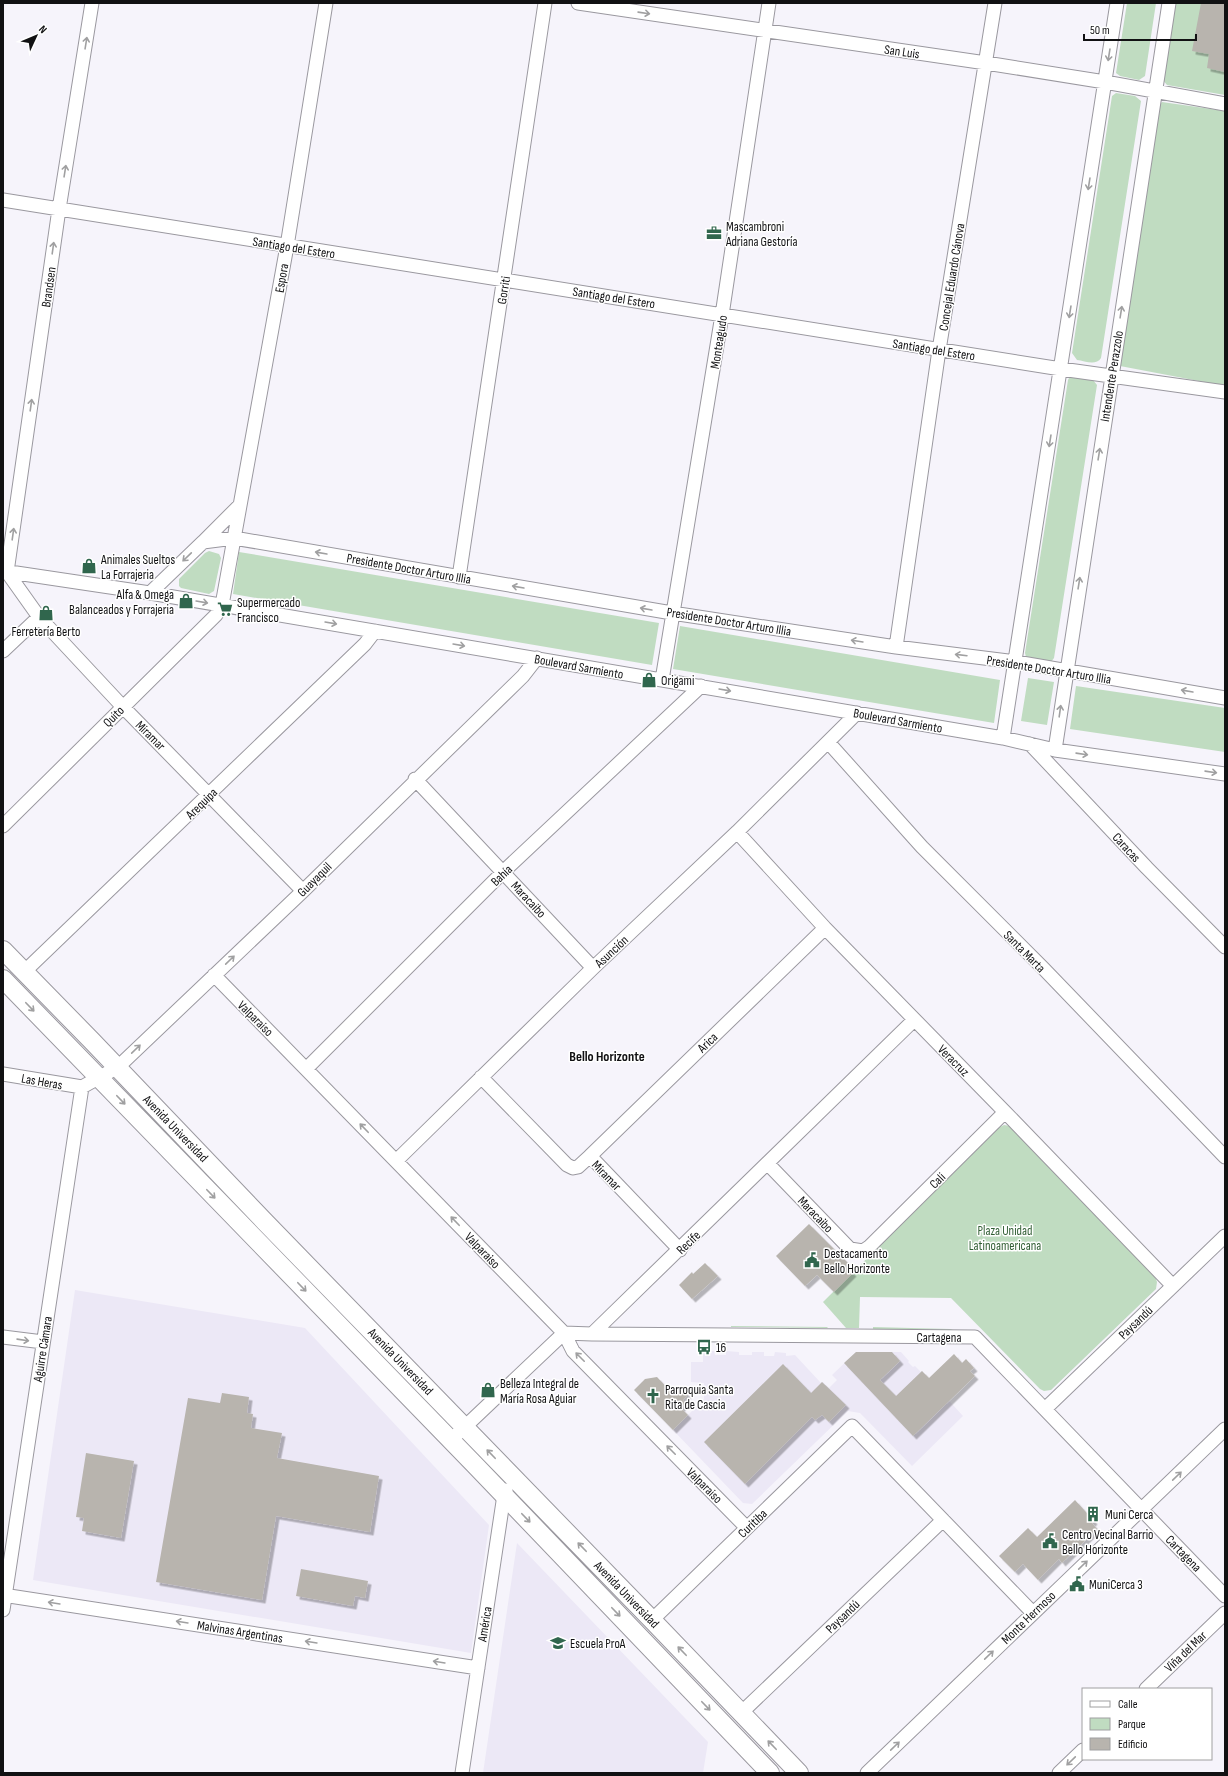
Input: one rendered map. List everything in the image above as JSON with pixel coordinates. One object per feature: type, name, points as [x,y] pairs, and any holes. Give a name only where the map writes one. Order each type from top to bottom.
[{"type":"main road","name":"Avenida Universidad","points":[[3,950],[118,1067],[265,1222],[517,1480],[798,1773]]},
{"type":"main road","name":"Avenida Universidad","points":[[3,979],[451,1440],[770,1773]]},
{"type":"street","name":"Brandsen","points":[[5,572],[59,210],[92,3]]},
{"type":"street","name":"Espora","points":[[222,605],[287,246],[326,3]]},
{"type":"street","name":"Gorriti","points":[[459,577],[505,279],[545,3]]},
{"type":"street","name":"San Luis","points":[[578,3],[986,63],[1105,82],[1225,104]]},
{"type":"street","name":"Monteagudo","points":[[662,680],[722,315],[769,3]]},
{"type":"street","name":"Concejal Eduardo Cánova","points":[[896,647],[939,350],[995,3]]},
{"type":"street","points":[[1003,738],[1117,3]]},
{"type":"street","name":"Intendente Perazzolo","points":[[1055,750],[1111,377],[1170,3]]},
{"type":"street","name":"Santiago del Estero","points":[[3,200],[287,246],[505,279],[939,350],[1111,377],[1225,392]]},
{"type":"street","points":[[150,593],[240,505]]},
{"type":"street","name":"Presidente Doctor Arturo Illia","points":[[203,542],[234,538],[672,613],[896,647],[1016,662],[1225,698]]},
{"type":"street","name":"Boulevard Sarmiento","points":[[5,572],[150,593],[537,658],[1003,738],[1055,750],[1225,774]]},
{"type":"street","name":"Miramar","points":[[5,572],[39,617],[123,707],[303,891]]},
{"type":"street","name":"Quito","points":[[3,826],[216,615],[222,605]]},
{"type":"street","points":[[3,651],[39,617]]},
{"type":"street","name":"Arequipa","points":[[24,972],[365,644],[375,631]]},
{"type":"street","name":"Guayaquil","points":[[82,1087],[118,1067],[303,891],[415,779],[523,676],[537,658]]},
{"type":"street","name":"Bahía","points":[[306,1069],[504,871],[701,686]]},
{"type":"street","name":"Asunción","points":[[396,1161],[593,968],[737,832],[857,713]]},
{"type":"street","name":"Santa Marta","points":[[828,742],[922,846],[1043,968],[1225,1157]]},
{"type":"street","name":"Caracas","points":[[1030,744],[1147,868],[1225,947]]},
{"type":"street","name":"Maracaibo","points":[[415,779],[504,871],[593,968]]},
{"type":"street","name":"Veracruz","points":[[737,832],[824,928],[1006,1112],[1173,1286]]},
{"type":"street","name":"Arica","points":[[590,1156],[824,928]]},
{"type":"street","name":"Valparaiso","points":[[214,975],[564,1333],[573,1351],[747,1528]]},
{"type":"street","name":"Recife","points":[[592,1334],[680,1250],[914,1020]]},
{"type":"street","name":"Las Heras","points":[[3,1074],[82,1087]]},
{"type":"street","name":"Miramar","points":[[481,1077],[567,1165],[573,1168],[578,1166],[590,1156],[680,1250]]},
{"type":"street","name":"Aguirre Cámara","points":[[3,1610],[4,1595],[82,1087]]},
{"type":"street","name":"Cali","points":[[869,1248],[1006,1112]]},
{"type":"street","name":"Maracaibo","points":[[768,1164],[850,1249],[863,1251],[869,1248]]},
{"type":"street","name":"Paysandú","points":[[1045,1409],[1225,1236]]},
{"type":"street","points":[[451,1440],[564,1333],[592,1334]]},
{"type":"street","name":"Cartagena","points":[[592,1334],[975,1337],[1225,1596]]},
{"type":"street","points":[[3,1337],[43,1342]]},
{"type":"street","name":"Curitiba","points":[[652,1620],[852,1426],[943,1520]]},
{"type":"street","name":"Monte Hermoso","points":[[868,1773],[1225,1430]]},
{"type":"street","points":[[504,1495],[506,1490],[517,1480]]},
{"type":"street","name":"América","points":[[462,1773],[504,1495]]},
{"type":"street","points":[[943,1520],[1033,1613]]},
{"type":"street","name":"Paysandú","points":[[741,1713],[943,1520]]},
{"type":"street","name":"Malvinas Argentinas","points":[[4,1595],[478,1668]]},
{"type":"street","name":"Viña del Mar","points":[[1147,1688],[1225,1613]]},
{"type":"street","points":[[1059,1773],[1082,1751]]},
{"type":"shaded area","points":[[75,1290],[305,1328],[489,1525],[471,1653],[33,1580]]},
{"type":"shaded area","points":[[703,1351],[714,1351],[715,1355],[726,1355],[726,1351],[739,1352],[739,1355],[752,1355],[752,1352],[764,1352],[764,1356],[774,1356],[775,1352],[786,1353],[786,1356],[795,1355],[821,1383],[823,1382],[829,1388],[837,1380],[832,1375],[856,1352],[862,1352],[865,1355],[868,1352],[901,1352],[909,1361],[908,1362],[913,1367],[915,1366],[921,1372],[922,1371],[963,1416],[912,1466],[860,1413],[848,1411],[752,1504],[743,1503],[673,1430],[704,1399],[704,1383],[691,1382],[691,1362],[703,1362]]},
{"type":"shaded area","name":"Escuela ProA","points":[[517,1543],[708,1742],[703,1773],[483,1773]]},
{"type":"green space","points":[[1127,3],[1156,3],[1145,76],[1139,80],[1120,76],[1116,73]]},
{"type":"green space","points":[[1171,3],[1225,3],[1225,95],[1167,85],[1162,79]]},
{"type":"green space","points":[[1116,93],[1135,96],[1141,101],[1101,358],[1096,362],[1090,362],[1077,360],[1072,353],[1112,96]]},
{"type":"green space","points":[[1162,102],[1225,111],[1225,386],[1120,366],[1159,105]]},
{"type":"green space","points":[[1070,376],[1093,380],[1097,385],[1054,658],[1051,662],[1026,657],[1025,653],[1068,380]]},
{"type":"green space","points":[[209,551],[219,554],[221,558],[214,591],[209,594],[181,588],[179,586],[179,579],[205,553]]},
{"type":"green space","points":[[239,552],[659,623],[652,665],[233,594]]},
{"type":"green space","points":[[680,626],[1000,680],[994,723],[673,669]]},
{"type":"green space","points":[[1028,678],[1054,682],[1047,725],[1021,721]]},
{"type":"green space","points":[[1076,686],[1225,708],[1225,752],[1070,729]]},
{"type":"green space","name":"Plaza Unidad Latinoamericana","points":[[1004,1125],[1010,1126],[1155,1276],[1157,1282],[1156,1289],[1051,1390],[1044,1391],[1040,1389],[951,1298],[860,1297],[859,1328],[846,1328],[823,1302],[998,1128]]},
{"type":"green space","points":[[731,1327],[827,1327],[828,1328]]},
{"type":"green space","points":[[873,1327],[950,1329],[953,1330],[873,1329]]},
{"type":"building","points":[[1201,3],[1225,3],[1225,72],[1207,68],[1209,54],[1192,51]]},
{"type":"building","name":"Destacamento Bello Horizonte","points":[[809,1224],[848,1263],[845,1266],[853,1273],[834,1292],[817,1275],[805,1286],[776,1256]]},
{"type":"building","points":[[705,1263],[718,1276],[692,1299],[679,1285],[692,1272],[693,1274]]},
{"type":"building","points":[[856,1352],[892,1352],[900,1361],[880,1380],[896,1396],[922,1371],[929,1378],[954,1354],[962,1363],[966,1359],[974,1368],[970,1371],[975,1376],[913,1436],[844,1363]]},
{"type":"building","points":[[783,1364],[811,1393],[822,1382],[846,1405],[829,1422],[822,1415],[815,1420],[812,1417],[745,1484],[704,1442]]},
{"type":"building","points":[[657,1377],[673,1394],[680,1387],[688,1395],[683,1400],[686,1403],[681,1408],[688,1415],[673,1430],[634,1390],[645,1379]]},
{"type":"building","points":[[222,1393],[249,1397],[247,1413],[253,1414],[251,1428],[282,1433],[277,1458],[379,1476],[370,1532],[276,1516],[262,1600],[156,1582],[188,1398],[220,1403]]},
{"type":"building","points":[[86,1453],[134,1461],[121,1538],[82,1531],[84,1518],[76,1517]]},
{"type":"building","name":"Centro Vecinal Barrio Bello Horizonte","points":[[1075,1500],[1094,1521],[1092,1523],[1097,1529],[1062,1563],[1059,1559],[1038,1580],[1023,1564],[1015,1572],[999,1556],[1028,1528],[1037,1537]]},
{"type":"building","points":[[301,1569],[368,1581],[365,1598],[355,1596],[353,1606],[296,1596]]},
{"type":"place","name":"Mascambroni Adriana Gestoría","points":[[714,233]]},
{"type":"place","name":"Animales Sueltos La Forrajeria","points":[[89,566]]},
{"type":"place","name":"Alfa & Omega Balanceados y Forrajeria","points":[[186,601]]},
{"type":"place","name":"Supermercado Francisco","points":[[225,609]]},
{"type":"place","name":"Ferretería Berto","points":[[46,613]]},
{"type":"place","name":"Origami","points":[[649,680]]},
{"type":"place","name":"Destacamento Bello Horizonte","points":[[812,1260]]},
{"type":"place","name":"16","points":[[704,1347]]},
{"type":"place","name":"Belleza Integral de María Rosa Aguiar","points":[[488,1390]]},
{"type":"place","name":"Parroquia Santa Rita de Cascia","points":[[653,1396]]},
{"type":"place","name":"Muni Cerca","points":[[1093,1514]]},
{"type":"place","name":"Centro Vecinal Barrio Bello Horizonte","points":[[1050,1541]]},
{"type":"place","name":"MuniCerca 3","points":[[1077,1584]]},
{"type":"place","name":"Escuela ProA","points":[[558,1643]]},
{"type":"district","name":"Bello Horizonte","points":[[607,1056]]}]
